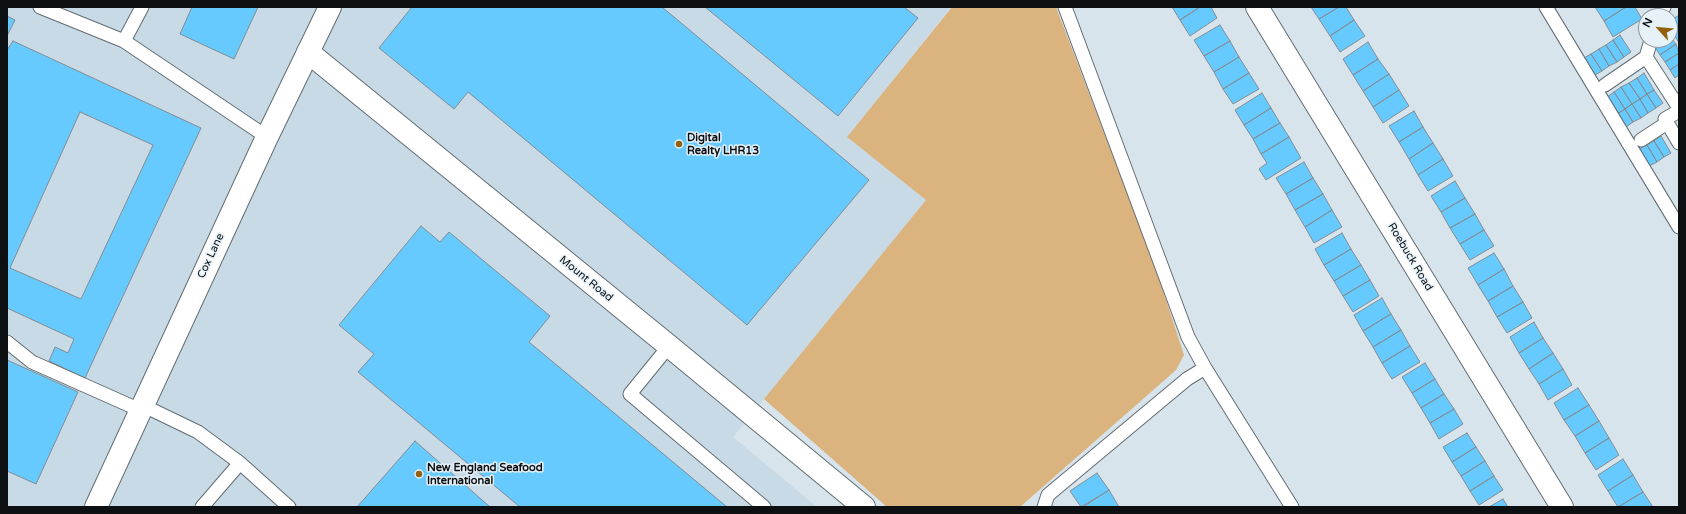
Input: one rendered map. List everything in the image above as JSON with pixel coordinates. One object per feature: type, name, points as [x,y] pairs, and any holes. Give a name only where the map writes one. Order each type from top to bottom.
[{"type":"street","name":"Cox Lane","points":[[96,507],[267,137],[330,7]]},
{"type":"street","name":"Roebuck Road","points":[[1257,7],[1562,507]]},
{"type":"street","name":"Mount Road","points":[[308,52],[864,507]]},
{"type":"lane","points":[[40,7],[124,41],[267,137]]},
{"type":"lane","points":[[124,41],[142,7]]},
{"type":"lane","points":[[1065,7],[1188,337],[1205,368],[1292,507]]},
{"type":"lane","points":[[1546,7],[1679,227]]},
{"type":"lane","points":[[1605,85],[1646,57],[1649,48]]},
{"type":"lane","points":[[1646,57],[1679,108]]},
{"type":"lane","points":[[1679,111],[1665,119],[1679,143]]},
{"type":"lane","points":[[1641,140],[1667,123]]},
{"type":"lane","points":[[7,342],[32,362],[198,432],[240,463],[289,507]]},
{"type":"lane","points":[[669,346],[630,394],[764,507]]},
{"type":"lane","points":[[1044,507],[1048,495],[1187,379],[1205,368]]},
{"type":"lane","points":[[202,507],[240,463]]},
{"type":"shaded area","points":[[7,7],[951,7],[847,137],[926,200],[733,437],[817,507],[7,507]]},
{"type":"shaded area","points":[[952,7],[1056,7],[1156,269],[1184,355],[1176,370],[1020,507],[887,507],[764,399],[926,200],[847,137]]},
{"type":"building","points":[[192,7],[258,7],[234,59],[180,34]]},
{"type":"building","name":"Digital Realty LHR13","points":[[412,7],[662,7],[869,180],[747,325],[468,92],[454,109],[379,48]]},
{"type":"building","points":[[705,7],[904,7],[918,18],[838,116]]},
{"type":"building","points":[[1172,7],[1200,7],[1180,20]]},
{"type":"building","points":[[1200,7],[1211,7],[1217,18],[1190,36],[1180,20]]},
{"type":"building","points":[[1311,7],[1339,7],[1319,19]]},
{"type":"building","points":[[1339,7],[1346,7],[1354,20],[1330,36],[1319,19]]},
{"type":"building","points":[[1595,7],[1626,7],[1604,21]]},
{"type":"building","points":[[1626,7],[1635,7],[1638,12],[1638,21],[1613,37],[1604,21]]},
{"type":"building","points":[[1679,15],[1679,43],[1678,41]]},
{"type":"building","points":[[7,16],[15,20],[7,36]]},
{"type":"building","points":[[1354,20],[1365,36],[1340,52],[1330,36]]},
{"type":"building","points":[[1220,25],[1230,41],[1204,56],[1194,40]]},
{"type":"building","points":[[1620,35],[1631,52],[1624,57],[1613,40]]},
{"type":"building","points":[[1613,40],[1624,57],[1617,62],[1606,45]]},
{"type":"building","points":[[13,41],[201,128],[85,378],[49,361],[55,347],[68,353],[74,339],[7,308],[7,50]],"holes":[[[80,112],[153,145],[81,299],[10,268]]]},
{"type":"building","points":[[1230,41],[1239,57],[1214,72],[1204,56]]},
{"type":"building","points":[[1368,42],[1378,59],[1353,75],[1343,59]]},
{"type":"building","points":[[1606,45],[1617,62],[1609,66],[1599,49]]},
{"type":"building","points":[[1656,48],[1670,48],[1660,55]]},
{"type":"building","points":[[1670,48],[1677,48],[1679,53],[1665,62],[1660,55]]},
{"type":"building","points":[[1599,49],[1609,66],[1602,71],[1591,54]]},
{"type":"building","points":[[1679,53],[1679,64],[1670,70],[1665,62]]},
{"type":"building","points":[[1591,54],[1602,71],[1595,75],[1584,58]]},
{"type":"building","points":[[1239,57],[1249,73],[1223,89],[1214,72]]},
{"type":"building","points":[[1378,59],[1389,74],[1363,91],[1353,75]]},
{"type":"building","points":[[1679,64],[1679,75],[1675,78],[1670,70]]},
{"type":"building","points":[[1249,73],[1259,89],[1233,104],[1223,89]]},
{"type":"building","points":[[1644,73],[1654,90],[1647,94],[1637,78]]},
{"type":"building","points":[[1389,74],[1399,90],[1373,107],[1363,91]]},
{"type":"building","points":[[1637,78],[1647,94],[1640,99],[1629,83]]},
{"type":"building","points":[[1629,83],[1640,99],[1632,104],[1621,87]]},
{"type":"building","points":[[1621,87],[1632,104],[1625,109],[1614,92]]},
{"type":"building","points":[[1399,90],[1409,106],[1383,123],[1373,107]]},
{"type":"building","points":[[1654,90],[1663,103],[1656,108],[1647,94]]},
{"type":"building","points":[[1614,92],[1625,109],[1617,114],[1607,97]]},
{"type":"building","points":[[1262,93],[1271,108],[1244,125],[1235,110]]},
{"type":"building","points":[[1647,94],[1656,108],[1648,113],[1640,99]]},
{"type":"building","points":[[1640,99],[1648,113],[1641,118],[1632,104]]},
{"type":"building","points":[[1632,104],[1641,118],[1633,122],[1625,109]]},
{"type":"building","points":[[1271,108],[1280,123],[1253,139],[1244,125]]},
{"type":"building","points":[[1625,109],[1633,122],[1626,127],[1617,114]]},
{"type":"building","points":[[1414,111],[1423,127],[1399,142],[1389,126]]},
{"type":"building","points":[[1280,123],[1289,137],[1261,154],[1253,139]]},
{"type":"building","points":[[1423,127],[1433,143],[1409,159],[1399,142]]},
{"type":"building","points":[[1661,136],[1671,153],[1664,157],[1654,141]]},
{"type":"building","points":[[1289,137],[1301,158],[1266,180],[1259,169],[1267,163],[1261,154]]},
{"type":"building","points":[[1654,141],[1664,157],[1657,162],[1647,145]]},
{"type":"building","points":[[1433,143],[1443,159],[1418,175],[1409,159]]},
{"type":"building","points":[[1647,145],[1657,162],[1649,166],[1639,149]]},
{"type":"building","points":[[1443,159],[1453,176],[1428,191],[1418,175]]},
{"type":"building","points":[[1304,162],[1313,178],[1286,194],[1276,178]]},
{"type":"building","points":[[1313,178],[1323,194],[1295,210],[1286,194]]},
{"type":"building","points":[[1455,181],[1465,198],[1441,212],[1431,196]]},
{"type":"building","points":[[1323,194],[1332,210],[1305,227],[1295,210]]},
{"type":"building","points":[[1465,198],[1475,214],[1450,228],[1441,212]]},
{"type":"building","points":[[1332,210],[1342,227],[1314,243],[1305,227]]},
{"type":"building","points":[[1475,214],[1484,230],[1460,244],[1450,228]]},
{"type":"building","points":[[421,226],[440,242],[449,232],[550,316],[529,342],[727,507],[520,507],[358,372],[374,354],[339,325]]},
{"type":"building","points":[[1484,230],[1494,246],[1470,260],[1460,244]]},
{"type":"building","points":[[1342,233],[1351,249],[1324,265],[1315,249]]},
{"type":"building","points":[[1351,249],[1361,265],[1334,281],[1324,265]]},
{"type":"building","points":[[1494,253],[1504,269],[1478,285],[1468,268]]},
{"type":"building","points":[[1361,265],[1370,280],[1343,296],[1334,281]]},
{"type":"building","points":[[1504,269],[1513,286],[1488,301],[1478,285]]},
{"type":"building","points":[[1370,280],[1379,296],[1353,312],[1343,296]]},
{"type":"building","points":[[1513,286],[1523,302],[1497,317],[1488,301]]},
{"type":"building","points":[[1382,298],[1391,314],[1363,331],[1354,315]]},
{"type":"building","points":[[1523,302],[1532,318],[1507,333],[1497,317]]},
{"type":"building","points":[[1391,314],[1401,330],[1373,347],[1363,331]]},
{"type":"building","points":[[1534,322],[1543,338],[1519,353],[1510,337]]},
{"type":"building","points":[[1401,330],[1410,346],[1382,363],[1373,347]]},
{"type":"building","points":[[1543,338],[1553,353],[1529,369],[1519,353]]},
{"type":"building","points":[[1410,346],[1420,362],[1392,379],[1382,363]]},
{"type":"building","points":[[1553,353],[1563,369],[1539,384],[1529,369]]},
{"type":"building","points":[[7,360],[78,392],[36,484],[7,471]]},
{"type":"building","points":[[1425,363],[1435,379],[1412,393],[1402,377]]},
{"type":"building","points":[[1563,369],[1572,385],[1548,400],[1539,384]]},
{"type":"building","points":[[1435,379],[1444,394],[1421,408],[1412,393]]},
{"type":"building","points":[[1578,388],[1589,405],[1564,420],[1554,403]]},
{"type":"building","points":[[1444,394],[1454,409],[1430,423],[1421,408]]},
{"type":"building","points":[[1589,405],[1599,421],[1575,436],[1564,420]]},
{"type":"building","points":[[1454,409],[1463,424],[1439,439],[1430,423]]},
{"type":"building","points":[[1599,421],[1609,438],[1585,453],[1575,436]]},
{"type":"building","points":[[1467,433],[1476,447],[1452,462],[1443,447]]},
{"type":"building","points":[[1609,438],[1619,455],[1596,470],[1585,453]]},
{"type":"building","name":"New England Seafood International","points":[[415,441],[490,507],[357,507]]},
{"type":"building","points":[[1476,447],[1485,461],[1461,476],[1452,462]]},
{"type":"building","points":[[1623,459],[1633,475],[1608,491],[1598,475]]},
{"type":"building","points":[[1485,461],[1494,476],[1470,491],[1461,476]]},
{"type":"building","points":[[1097,473],[1109,490],[1081,507],[1070,491]]},
{"type":"building","points":[[1633,475],[1643,492],[1618,507],[1608,491]]},
{"type":"building","points":[[1494,476],[1503,490],[1479,505],[1470,491]]},
{"type":"building","points":[[1109,490],[1119,507],[1083,507]]},
{"type":"building","points":[[1643,492],[1653,507],[1618,507]]},
{"type":"building","points":[[1503,499],[1508,507],[1489,507]]},
{"type":"place","name":"Digital Realty LHR13","points":[[679,144]]},
{"type":"place","name":"New England Seafood International","points":[[419,474]]}]
